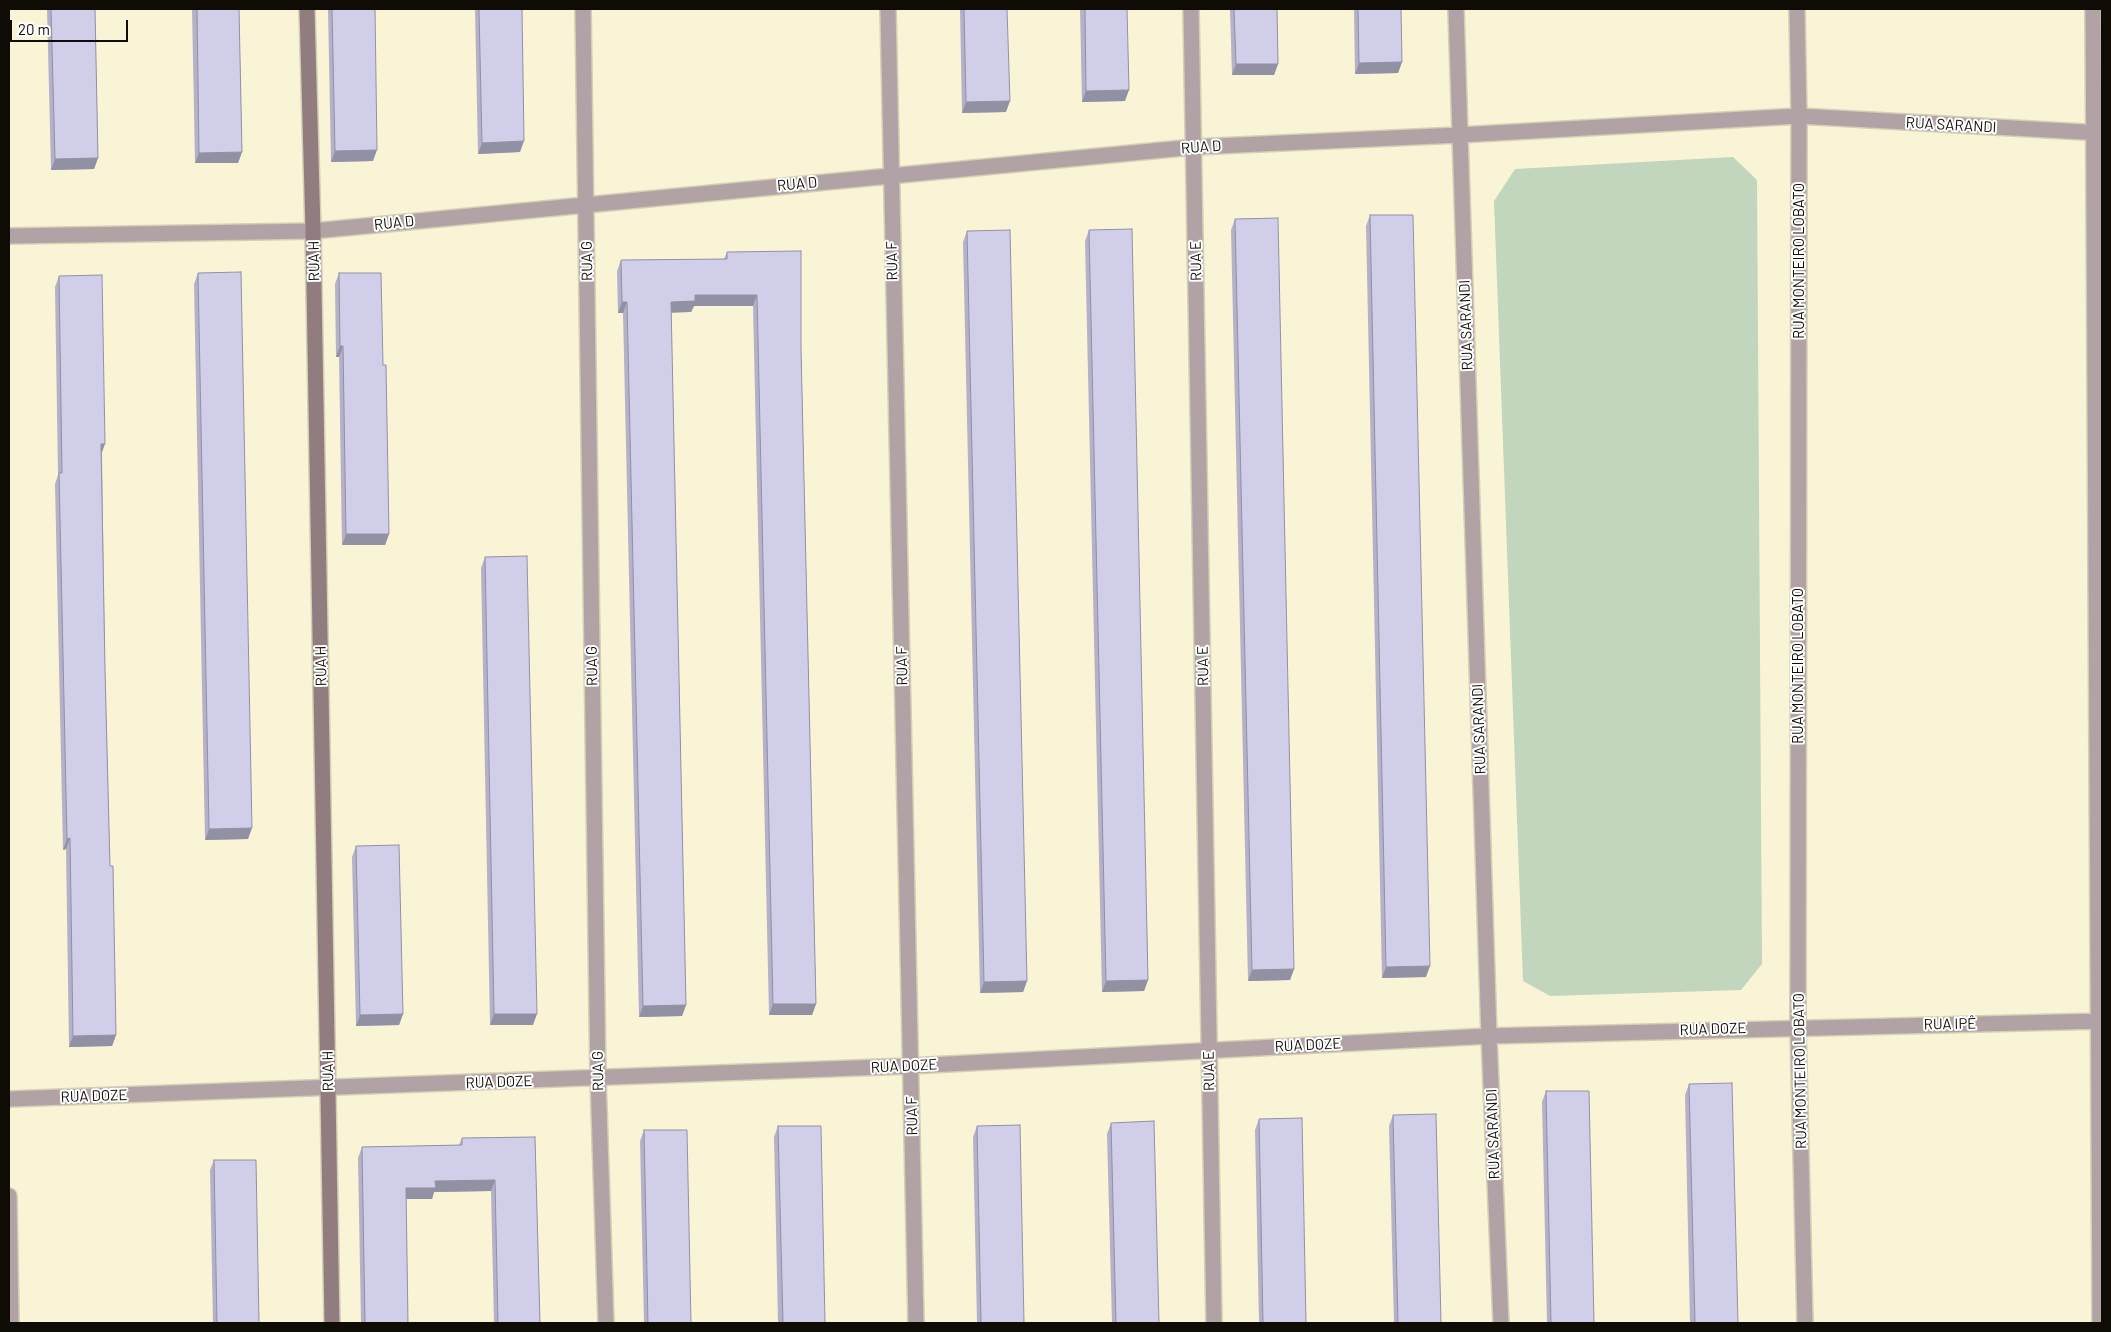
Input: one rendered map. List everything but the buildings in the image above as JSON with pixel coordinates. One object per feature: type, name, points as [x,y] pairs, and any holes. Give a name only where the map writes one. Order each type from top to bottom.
[{"type":"street","name":"RUA H","points":[[306,9],[313,231],[332,1323]]},
{"type":"street","name":"RUA G","points":[[582,9],[598,1078],[606,1323]]},
{"type":"street","name":"RUA F","points":[[888,9],[890,175],[916,1323]]},
{"type":"street","name":"RUA E","points":[[1192,9],[1214,1323]]},
{"type":"street","points":[[1456,9],[1459,135]]},
{"type":"street","name":"RUA MONTEIRO LOBATO","points":[[1797,9],[1799,116],[1798,1027],[1805,1323]]},
{"type":"street","points":[[2094,9],[2099,133],[2100,1323]]},
{"type":"street","name":"RUA SARANDI","points":[[1501,1323],[1489,1036],[1459,135],[1799,116],[2099,133]]},
{"type":"street","name":"RUA D","points":[[9,236],[313,231],[1194,147],[1459,135]]},
{"type":"street","name":"RUA IPÊ","points":[[1798,1027],[2101,1021]]},
{"type":"street","name":"RUA DOZE","points":[[9,1099],[910,1066],[1489,1036],[1798,1027]]},
{"type":"street","points":[[9,1196],[11,1323]]},
{"type":"green space","points":[[1733,157],[1757,180],[1762,964],[1741,990],[1550,996],[1523,981],[1494,201],[1515,169]]}]
